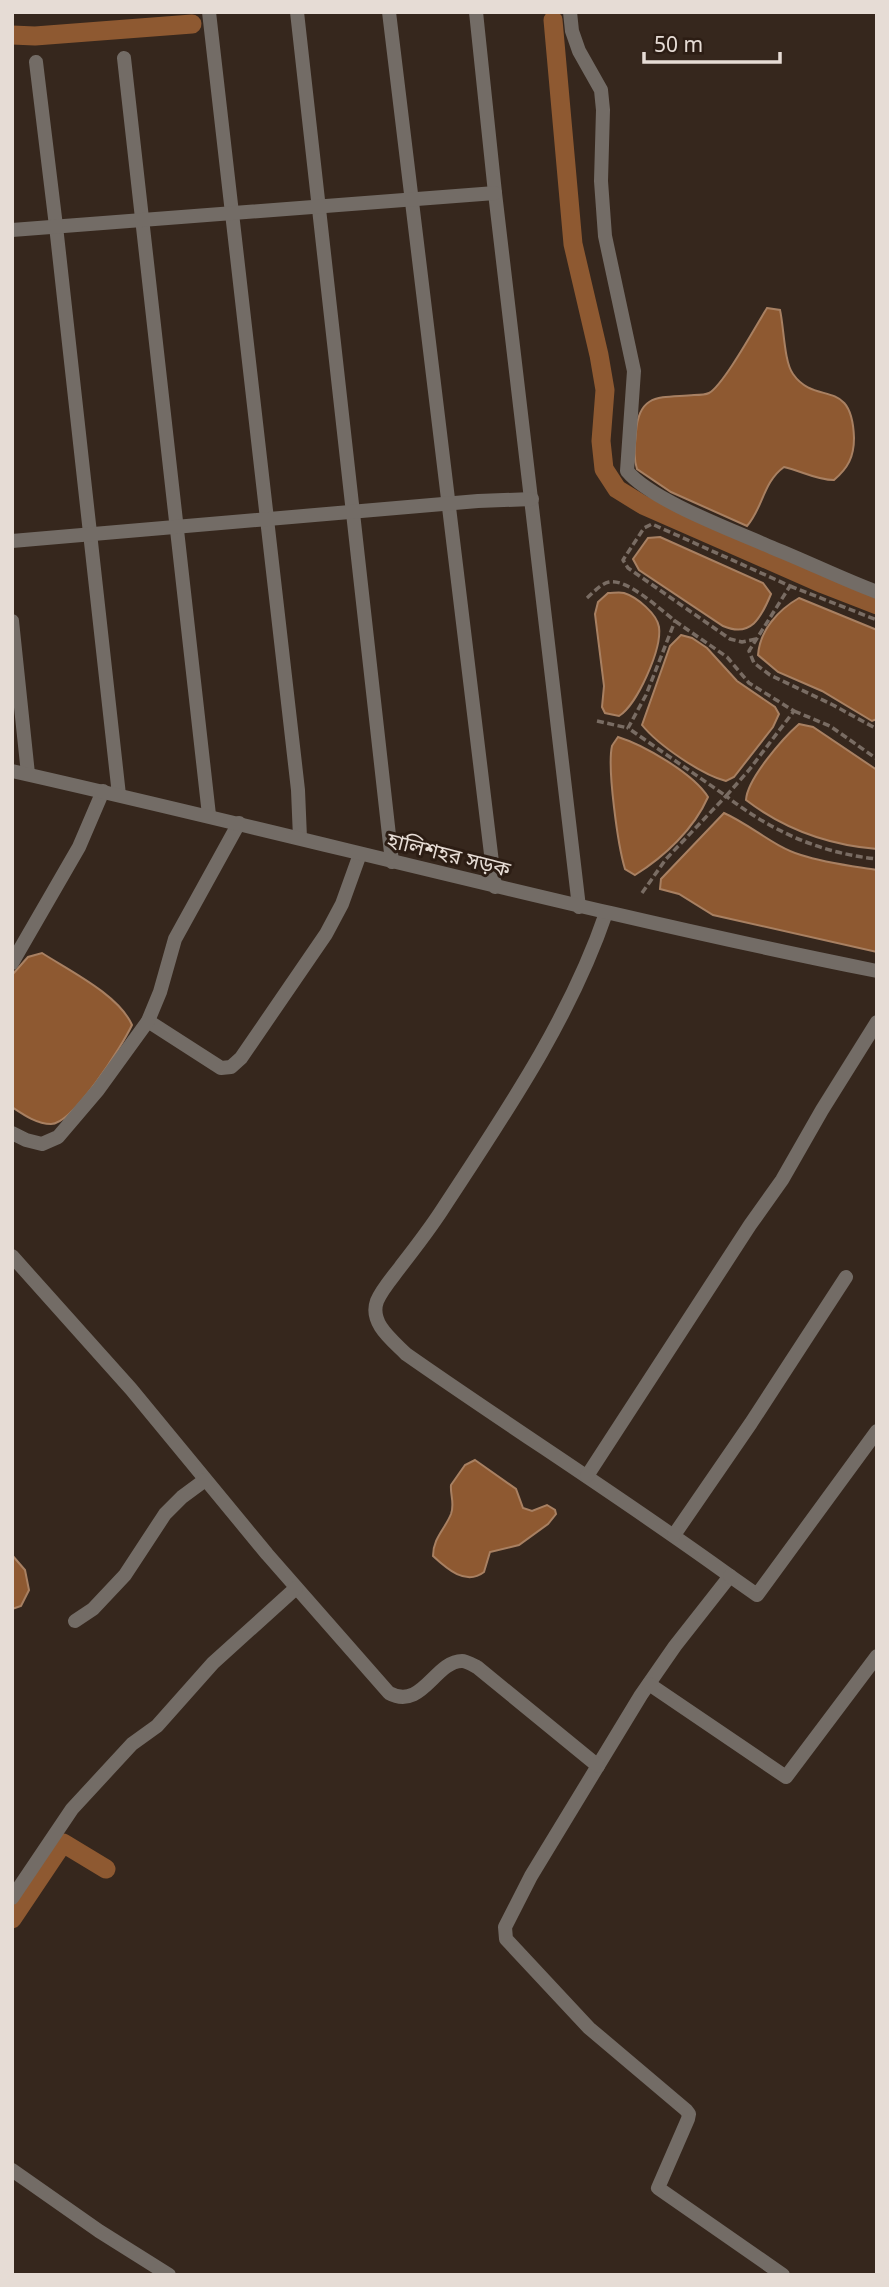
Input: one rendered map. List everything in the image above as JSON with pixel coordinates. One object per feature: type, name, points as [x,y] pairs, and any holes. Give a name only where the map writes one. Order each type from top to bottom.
[{"type":"street","points":[[209,12],[298,790],[300,838]]},
{"type":"street","points":[[298,12],[392,863]]},
{"type":"street","points":[[389,12],[495,887]]},
{"type":"street","points":[[476,12],[579,907]]},
{"type":"street","points":[[570,12],[572,31],[579,51],[601,90],[601,181],[605,236],[634,371],[626,471],[632,479],[659,496],[877,592]]},
{"type":"street","points":[[124,58],[209,815]]},
{"type":"street","points":[[36,62],[57,226],[119,795]]},
{"type":"street","points":[[12,230],[495,193]]},
{"type":"street","points":[[12,541],[532,499]]},
{"type":"street","points":[[12,621],[28,774]]},
{"type":"street","name":"হালিশহর সড়ক","points":[[12,771],[209,815],[392,863],[579,907],[877,971]]},
{"type":"street","points":[[12,963],[79,847],[103,791]]},
{"type":"street","points":[[12,1133],[42,1144],[58,1137],[98,1090],[148,1021],[160,992],[175,939],[239,823]]},
{"type":"street","points":[[148,1021],[221,1068],[231,1067],[257,1036],[326,934],[342,904],[360,854]]},
{"type":"street","points":[[606,913],[580,981],[534,1065],[427,1233],[376,1303],[376,1320],[387,1336],[406,1353],[674,1535],[757,1595],[877,1431]]},
{"type":"street","points":[[587,1476],[782,1180],[877,1022]]},
{"type":"street","points":[[12,1256],[131,1389],[296,1588],[389,1693],[398,1698],[409,1697],[453,1664],[462,1661],[478,1667],[598,1766]]},
{"type":"street","points":[[674,1535],[751,1423],[846,1276]]},
{"type":"street","points":[[75,1622],[93,1609],[125,1575],[164,1514],[205,1480]]},
{"type":"street","points":[[730,1576],[649,1684],[512,1911],[505,1927],[506,1939],[589,2028],[689,2114],[658,2188],[783,2275]]},
{"type":"street","points":[[12,1898],[72,1809],[132,1744],[157,1726],[213,1664],[296,1588]]},
{"type":"street","points":[[649,1684],[786,1777],[877,1656]]},
{"type":"street","points":[[12,2170],[99,2231],[169,2275]]},
{"type":"path","points":[[755,639],[741,642],[730,639],[628,568],[623,560],[643,528],[652,524],[790,586],[877,620]]},
{"type":"path","points":[[587,598],[609,582],[629,587],[727,657],[749,683],[794,711],[830,726],[877,759]]},
{"type":"path","points":[[790,586],[755,639],[750,651],[754,663],[770,675],[877,729]]},
{"type":"path","points":[[628,728],[646,695],[675,621]]},
{"type":"path","points":[[642,893],[666,859],[749,770],[794,711]]},
{"type":"path","points":[[597,721],[628,728],[790,837],[854,857],[877,859]]},
{"type":"shaded area","points":[[767,308],[780,310],[786,353],[793,374],[802,384],[840,399],[847,406],[852,419],[854,445],[849,462],[834,480],[821,479],[784,467],[772,480],[747,526],[671,492],[637,469],[636,432],[642,410],[654,400],[706,394],[715,388]]},
{"type":"shaded area","points":[[660,537],[763,583],[771,594],[754,624],[741,629],[723,626],[639,570],[633,559],[648,538]]},
{"type":"shaded area","points":[[608,593],[624,593],[635,598],[646,607],[659,627],[657,649],[647,676],[633,701],[619,716],[605,713],[602,707],[604,686],[595,614],[598,602]]},
{"type":"shaded area","points":[[799,598],[877,630],[877,719],[872,721],[822,691],[778,672],[758,655],[762,637],[771,622],[784,608]]},
{"type":"shaded area","points":[[681,635],[692,638],[707,648],[737,681],[775,707],[779,714],[773,727],[734,777],[726,781],[705,773],[681,758],[642,725],[670,646]]},
{"type":"shaded area","points":[[799,724],[813,727],[877,770],[877,849],[842,844],[808,834],[776,819],[746,800],[759,770]]},
{"type":"shaded area","points":[[618,737],[668,761],[692,779],[708,797],[695,820],[677,841],[657,860],[635,875],[625,869],[614,807],[611,757],[612,746]]},
{"type":"shaded area","points":[[724,813],[791,851],[819,860],[877,870],[877,952],[713,915],[679,894],[660,889],[661,879]]},
{"type":"shaded area","points":[[42,953],[105,994],[126,1014],[132,1025],[108,1066],[84,1098],[60,1121],[51,1124],[36,1121],[12,1107],[12,975],[28,957]]},
{"type":"shaded area","points":[[475,1460],[516,1489],[523,1508],[532,1511],[547,1505],[555,1510],[556,1514],[548,1524],[519,1545],[490,1552],[484,1572],[477,1576],[464,1577],[433,1556],[437,1539],[452,1510],[451,1485],[465,1465]]},
{"type":"shaded area","points":[[12,1555],[25,1570],[29,1590],[21,1606],[12,1609]]},
{"type":"waterway","points":[[553,20],[573,244],[605,390],[601,441],[604,469],[617,489],[643,505],[877,605]]},
{"type":"waterway","points":[[12,35],[35,36],[192,24]]},
{"type":"waterway","points":[[12,1919],[63,1843],[106,1869]]}]
